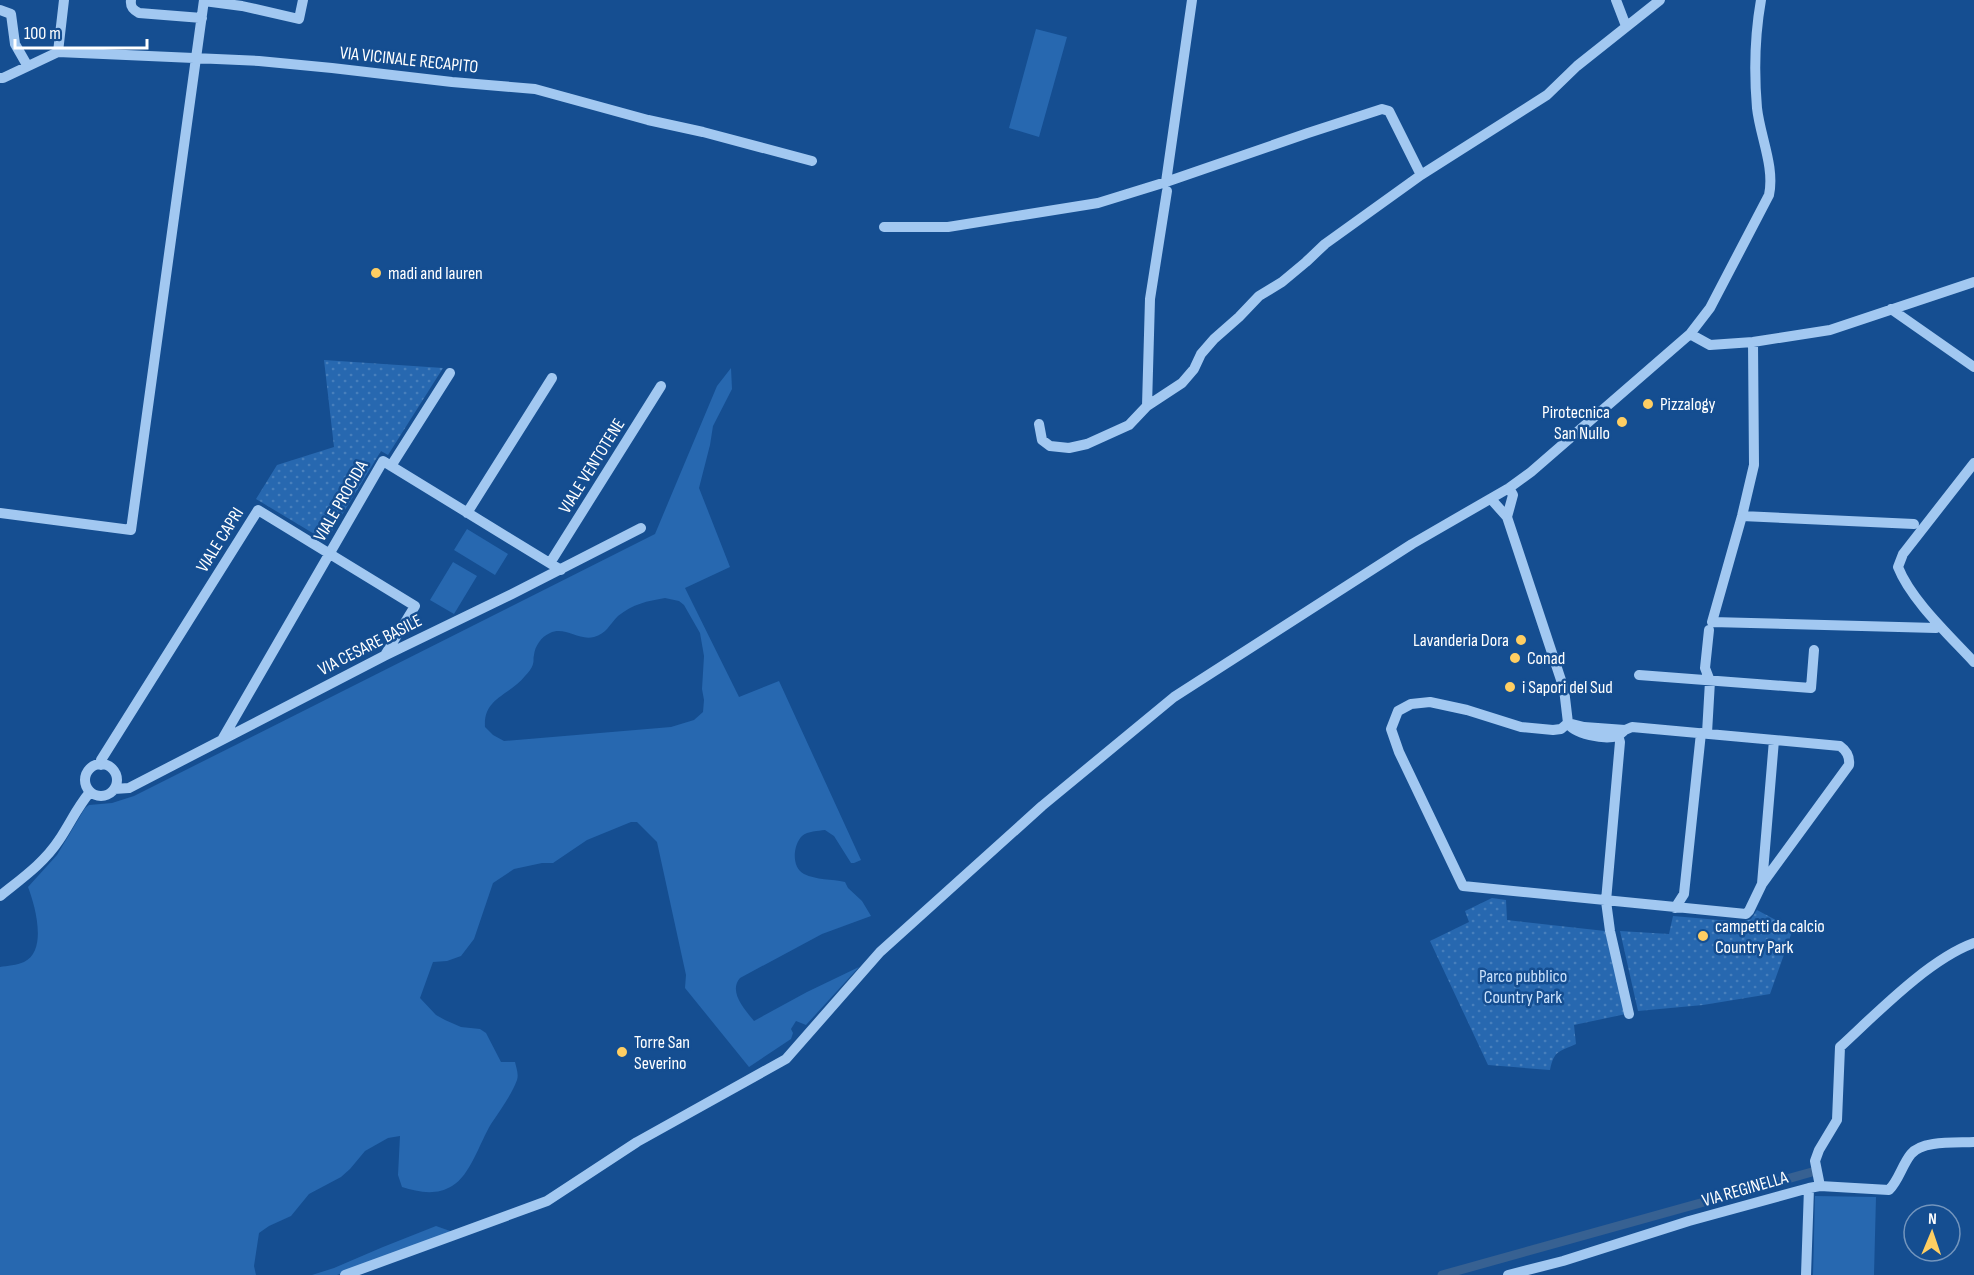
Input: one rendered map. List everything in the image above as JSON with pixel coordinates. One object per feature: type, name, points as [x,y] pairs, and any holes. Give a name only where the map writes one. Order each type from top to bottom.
[{"type":"street","points":[[58,52],[64,0]]},
{"type":"street","points":[[131,0],[130,5],[134,11],[139,13],[202,18]]},
{"type":"street","points":[[0,513],[131,530],[204,0],[242,3],[299,19],[303,0]]},
{"type":"street","points":[[1147,406],[1150,299],[1192,0]]},
{"type":"street","points":[[1616,0],[1626,26]]},
{"type":"street","points":[[1039,424],[1042,440],[1050,446],[1069,448],[1087,444],[1130,425],[1147,406],[1182,383],[1214,339],[1259,296],[1282,282],[1325,244],[1421,175],[1547,95],[1577,66],[1660,0]]},
{"type":"street","points":[[345,1275],[547,1201],[637,1142],[786,1059],[880,952],[1042,806],[1174,697],[1412,544],[1509,488],[1539,465],[1690,334],[1710,308],[1769,195],[1771,186],[1772,176],[1757,106],[1757,20],[1761,0]]},
{"type":"street","points":[[0,10],[11,14],[15,44],[27,65]]},
{"type":"street","name":"VIA VICINALE RECAPITO","points":[[0,78],[58,52],[259,61],[535,89],[812,161]]},
{"type":"street","points":[[884,227],[960,225],[1098,203],[1167,187],[1308,132],[1382,109],[1389,111],[1421,175]]},
{"type":"street","points":[[1690,334],[1710,345],[1753,342],[1830,330],[1974,282]]},
{"type":"street","points":[[1891,309],[1974,367]]},
{"type":"street","points":[[1753,342],[1754,465],[1712,622],[1936,628]]},
{"type":"street","points":[[392,466],[450,373]]},
{"type":"street","points":[[467,513],[552,378]]},
{"type":"street","name":"VIALE VENTOTENE","points":[[550,563],[661,386]]},
{"type":"street","name":"VIALE PROCIDA","points":[[223,739],[384,461],[561,570]]},
{"type":"street","points":[[1974,463],[1910,544],[1898,567],[1903,580],[1974,662]]},
{"type":"street","points":[[1507,517],[1513,495],[1509,488]]},
{"type":"street","points":[[1491,499],[1507,517],[1564,689],[1568,723]]},
{"type":"street","name":"VIALE CAPRI","points":[[101,765],[101,760],[258,510],[415,606],[384,656]]},
{"type":"street","points":[[1742,516],[1914,524]]},
{"type":"street","name":"VIA CESARE BASILE","points":[[114,789],[129,788],[384,656],[642,528]]},
{"type":"street","points":[[1675,908],[1684,894],[1704,733],[1710,681],[1705,668],[1709,630]]},
{"type":"street","points":[[1639,675],[1811,688],[1814,650]]},
{"type":"street","points":[[1430,702],[1467,710],[1521,727],[1552,730],[1561,729],[1568,723],[1621,733],[1632,727],[1840,746],[1846,752],[1849,765],[1762,884],[1746,914],[1463,886],[1399,752],[1391,729],[1398,711],[1411,704],[1430,702]]},
{"type":"street","points":[[1621,733],[1606,901],[1610,931],[1629,1014]]},
{"type":"street","points":[[1762,884],[1774,740]]},
{"type":"street","points":[[101,765],[110,768],[116,775],[114,789],[100,796],[90,792],[85,784],[86,775],[92,767],[101,765]]},
{"type":"street","points":[[0,896],[34,869],[47,855],[59,841],[77,807],[90,792]]},
{"type":"street","points":[[1806,1275],[1816,1184],[1815,1161],[1837,1120],[1840,1047],[1906,987],[1946,957],[1974,943]]},
{"type":"street","name":"VIA REGINELLA","points":[[1508,1275],[1563,1261],[1816,1184],[1889,1190],[1911,1154],[1918,1148],[1928,1145],[1974,1143]]},
{"type":"green space","points":[[1036,29],[1067,37],[1039,137],[1009,128]]},
{"type":"green space","points":[[324,360],[443,368],[388,455],[381,451],[326,541],[256,499],[277,465],[334,447]]},
{"type":"green space","points":[[731,368],[732,389],[713,426],[699,488],[730,567],[685,588],[739,697],[779,681],[861,860],[851,863],[834,836],[825,830],[810,832],[802,836],[795,850],[797,866],[800,871],[809,876],[845,882],[862,901],[871,916],[822,934],[740,978],[737,983],[737,995],[742,1006],[754,1021],[859,967],[806,1025],[796,1021],[791,1029],[793,1033],[791,1039],[749,1067],[685,988],[686,975],[657,842],[637,822],[631,822],[587,840],[553,863],[514,869],[493,883],[474,939],[461,956],[447,961],[433,962],[420,998],[436,1015],[445,1020],[461,1027],[480,1029],[486,1033],[501,1062],[515,1062],[518,1073],[512,1092],[491,1124],[469,1167],[452,1186],[433,1192],[421,1192],[402,1187],[398,1175],[400,1136],[388,1138],[365,1151],[341,1177],[309,1194],[291,1216],[259,1233],[254,1266],[256,1275],[0,1275],[0,967],[24,962],[36,948],[38,927],[28,887],[57,855],[85,808],[89,805],[112,803],[134,796],[655,534],[717,386]],"holes":[[[665,598],[679,601],[684,605],[700,633],[704,656],[703,712],[694,720],[671,727],[504,741],[485,727],[488,710],[498,698],[519,683],[529,672],[537,645],[547,635],[561,631],[588,638],[598,636],[618,616],[635,606]]]},
{"type":"green space","points":[[467,529],[508,554],[495,575],[454,550]]},
{"type":"green space","points":[[453,562],[477,576],[454,614],[430,600]]},
{"type":"green space","name":"Parco pubblico Country Park","points":[[1492,898],[1506,900],[1507,920],[1605,931],[1626,1014],[1574,1025],[1576,1044],[1555,1056],[1550,1070],[1488,1065],[1430,941],[1469,922],[1465,911]]},
{"type":"green space","points":[[1757,910],[1793,929],[1770,994],[1703,1005],[1638,1011],[1620,931],[1669,934],[1673,916],[1742,922],[1751,919]]},
{"type":"green space","points":[[1815,1196],[1876,1197],[1874,1275],[1813,1275]]},
{"type":"green space","points":[[436,1226],[453,1232],[337,1275],[312,1275],[334,1268]]},
{"type":"waterway","points":[[1442,1275],[1812,1172]]},
{"type":"place","name":"madi and lauren","points":[[376,273]]},
{"type":"place","name":"Pizzalogy","points":[[1648,404]]},
{"type":"place","name":"Pirotecnica San Nullo","points":[[1622,422]]},
{"type":"place","name":"Lavanderia Dora","points":[[1521,640]]},
{"type":"place","name":"Conad","points":[[1515,658]]},
{"type":"place","name":"i Sapori del Sud","points":[[1510,687]]},
{"type":"place","name":"campetti da calcio Country Park","points":[[1703,936]]},
{"type":"place","name":"Torre San Severino","points":[[622,1052]]}]
